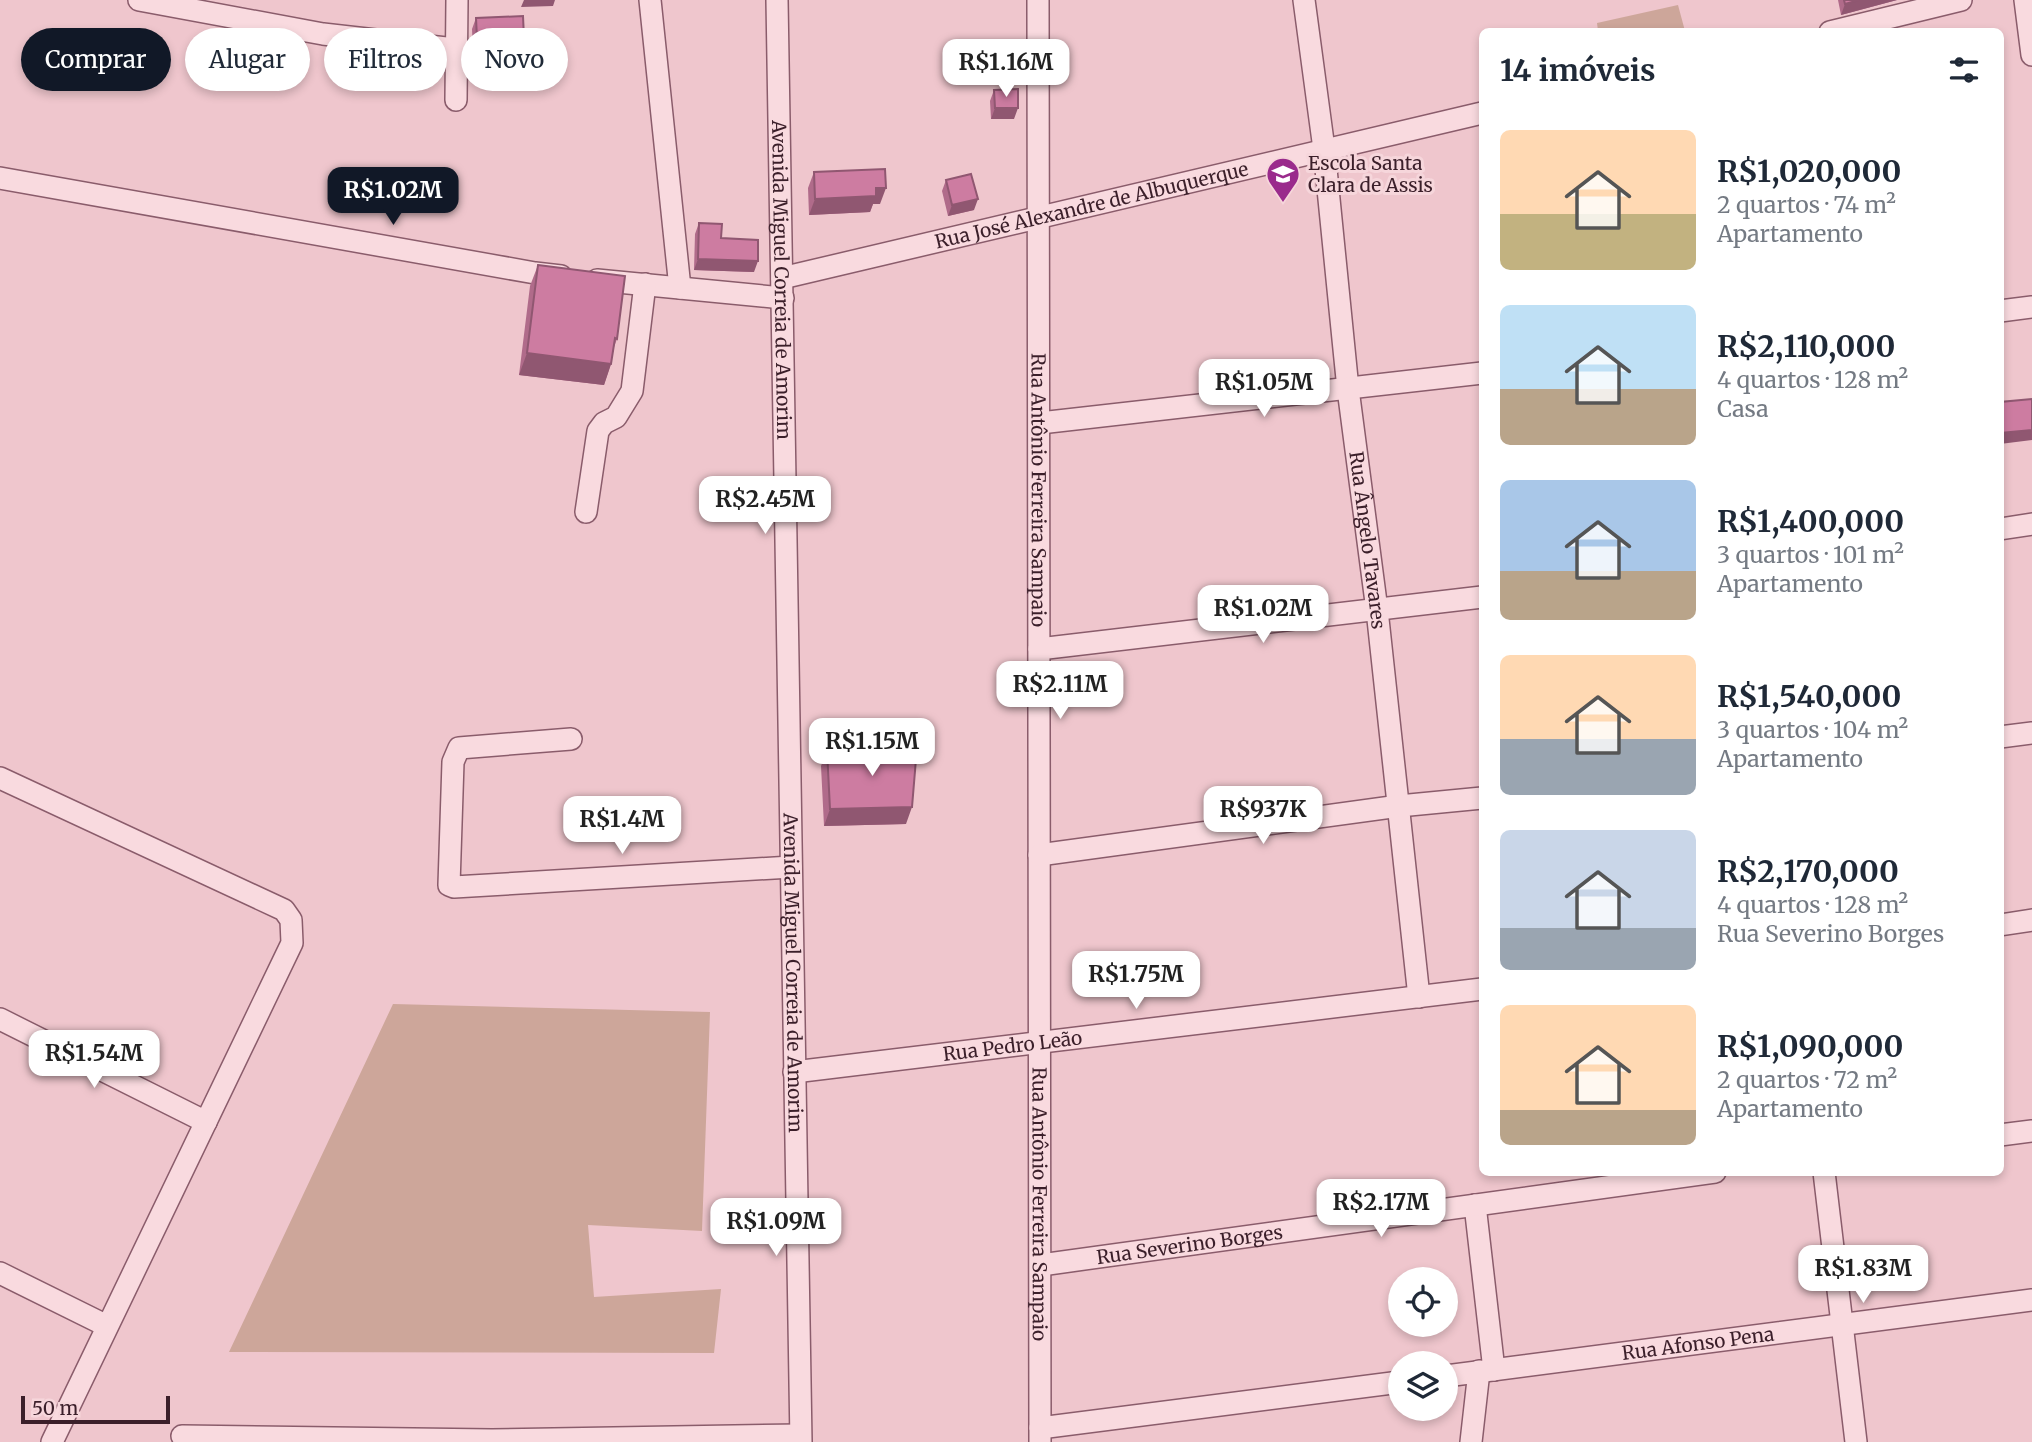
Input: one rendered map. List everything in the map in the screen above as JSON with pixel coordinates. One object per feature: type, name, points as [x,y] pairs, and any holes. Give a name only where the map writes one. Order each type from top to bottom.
[{"type":"street","points":[[139,0],[323,34],[455,49]]},
{"type":"street","points":[[456,100],[457,0]]},
{"type":"street","points":[[650,0],[680,288]]},
{"type":"street","name":"Avenida Miguel Correia de Amorim","points":[[777,0],[801,1439]]},
{"type":"street","name":"Rua Antônio Ferreira Sampaio","points":[[1038,0],[1040,1435]]},
{"type":"street","name":"Rua Ângelo Tavares","points":[[1304,0],[1324,149],[1348,389],[1377,610],[1419,997]]},
{"type":"street","points":[[1844,28],[1927,5],[1961,0]]},
{"type":"street","points":[[2025,0],[2032,55]]},
{"type":"street","name":"Rua José Alexandre de Albuquerque","points":[[0,178],[534,274],[680,288],[782,288],[1039,217],[1479,114]]},
{"type":"street","points":[[586,512],[598,431],[604,423],[616,417],[632,391],[645,284]]},
{"type":"street","points":[[2004,310],[2032,307]]},
{"type":"street","points":[[1040,423],[1479,373]]},
{"type":"street","points":[[2004,528],[2032,524]]},
{"type":"street","points":[[1039,649],[1479,597]]},
{"type":"street","points":[[2004,736],[2032,733]]},
{"type":"street","points":[[571,739],[459,748],[453,762],[449,885],[454,887],[791,867]]},
{"type":"street","points":[[2,784],[284,910],[291,920],[292,943],[52,1442]]},
{"type":"street","points":[[1039,855],[1399,806],[1479,798]]},
{"type":"street","points":[[2004,924],[2032,920]]},
{"type":"street","name":"Rua Pedro Leão","points":[[794,1072],[1479,989]]},
{"type":"street","points":[[0,1019],[206,1122]]},
{"type":"street","points":[[2004,1134],[2032,1131]]},
{"type":"street","name":"Rua Severino Borges","points":[[1041,1265],[1686,1176]]},
{"type":"street","points":[[1825,1176],[1856,1442]]},
{"type":"street","points":[[1471,1442],[1486,1371],[1475,1205]]},
{"type":"street","points":[[0,1273],[107,1326]]},
{"type":"street","name":"Rua Afonso Pena","points":[[1458,1374],[2032,1300]]},
{"type":"street","points":[[1040,1435],[1388,1384]]},
{"type":"street","points":[[182,1436],[492,1441],[801,1439]]},
{"type":"shaded area","points":[[1678,5],[1684,28],[1598,28],[1597,23]]},
{"type":"shaded area","points":[[393,1004],[710,1012],[702,1231],[588,1225],[594,1297],[721,1289],[714,1353],[229,1352]]},
{"type":"building","points":[[523,16],[524,28],[476,28],[476,18]]},
{"type":"building","points":[[1018,89],[1018,108],[995,108],[994,90]]},
{"type":"building","points":[[885,169],[886,188],[876,188],[876,196],[815,199],[814,172]]},
{"type":"building","points":[[971,174],[978,199],[952,205],[946,180]]},
{"type":"building","points":[[699,223],[722,224],[721,238],[758,240],[758,261],[698,259]]},
{"type":"building","points":[[538,265],[625,276],[611,364],[527,353]]},
{"type":"building","points":[[2032,399],[2032,430],[2004,433],[2004,402]]},
{"type":"building","points":[[917,747],[912,807],[830,809],[827,750]]},
{"type":"place","name":"Escola Santa Clara de Assis","points":[[1283,204]]}]
